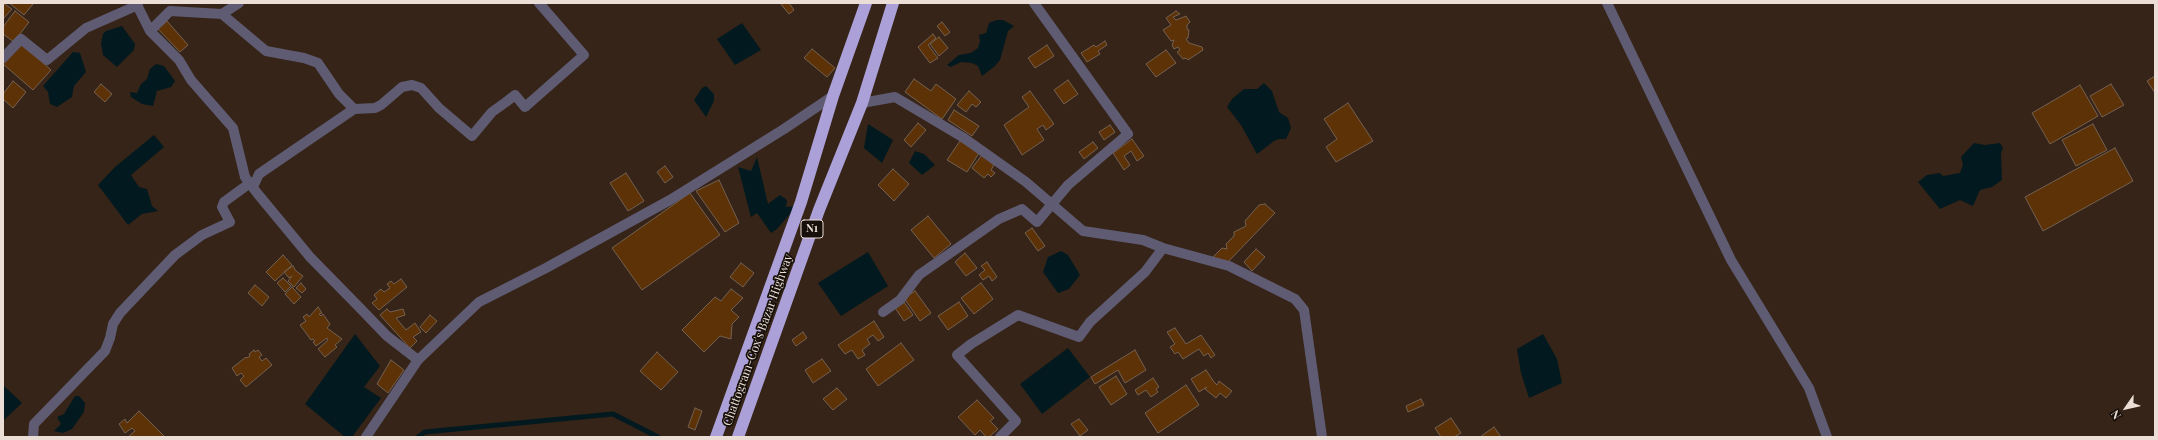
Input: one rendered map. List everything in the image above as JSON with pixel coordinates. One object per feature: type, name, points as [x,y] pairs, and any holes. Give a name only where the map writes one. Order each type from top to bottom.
[{"type":"highway","name":"Chattogram-Cox's Bazar Highway","points":[[716,437],[801,202],[833,96],[866,3]]},
{"type":"highway","name":"Chattogram-Cox's Bazar Highway","points":[[738,437],[819,210],[862,103],[893,3]]},
{"type":"street","points":[[150,31],[170,11],[222,14],[239,3]]},
{"type":"street","points":[[33,437],[34,424],[105,351],[113,324],[120,313],[175,255],[202,235],[230,222],[222,207],[224,202],[251,185],[259,174],[354,109],[375,108],[381,105],[402,87],[412,85],[421,88],[439,108],[472,136],[492,112],[515,95],[525,107],[584,55],[539,3]]},
{"type":"street","points":[[882,312],[900,300],[919,275],[999,219],[1022,209],[1037,222],[1051,203],[1068,185],[1128,134],[1034,3]]},
{"type":"street","points":[[1608,3],[1731,260],[1809,388],[1827,437]]},
{"type":"street","points":[[3,58],[21,39],[47,60],[86,28],[137,4],[150,31],[179,60],[192,80],[232,128],[245,177],[251,185],[310,256],[387,336],[418,360]]},
{"type":"street","points":[[222,14],[266,51],[304,58],[318,64],[339,94],[354,109]]},
{"type":"street","points":[[366,437],[418,360],[479,302],[553,264],[670,200],[784,130],[833,96]]},
{"type":"street","points":[[862,103],[895,97],[964,138],[1026,182],[1083,231],[1143,240],[1163,248],[1229,266],[1295,299],[1304,310],[1322,437]]},
{"type":"street","points":[[1000,437],[1016,421],[957,355],[971,344],[1018,315],[1079,337],[1090,322],[1145,272],[1163,248]]},
{"type":"water","points":[[997,20],[1003,20],[1014,26],[1008,31],[1000,60],[995,66],[982,76],[978,66],[972,63],[961,62],[951,67],[947,65],[959,55],[971,53],[978,48],[980,41],[979,35],[986,33],[989,23]]},
{"type":"water","points":[[742,23],[761,50],[735,65],[717,39]]},
{"type":"water","points":[[122,26],[135,44],[134,50],[117,67],[103,55],[101,43],[103,34],[106,31]]},
{"type":"water","points":[[73,52],[80,53],[86,72],[74,86],[72,97],[57,107],[50,104],[48,92],[43,86]]},
{"type":"water","points":[[156,64],[164,66],[175,81],[171,87],[157,91],[153,106],[142,104],[131,97],[130,92],[137,93],[141,84],[147,79],[150,69]]},
{"type":"water","points":[[1264,83],[1272,91],[1279,112],[1288,118],[1291,128],[1286,139],[1274,141],[1257,154],[1241,125],[1227,107],[1232,99],[1244,89],[1257,89]]},
{"type":"water","points":[[706,86],[714,94],[714,101],[706,117],[694,100],[702,88]]},
{"type":"water","points":[[868,124],[893,140],[882,163],[864,148]]},
{"type":"water","points":[[154,135],[164,147],[131,175],[139,187],[147,189],[152,206],[158,211],[142,214],[128,225],[98,185],[115,167]]},
{"type":"water","points":[[1974,143],[1985,145],[2000,143],[2003,148],[2001,153],[2002,180],[1992,187],[1980,190],[1973,206],[1960,200],[1940,209],[1918,182],[1927,175],[1940,173],[1943,176],[1960,173],[1963,165],[1961,157]]},
{"type":"water","points":[[915,151],[924,154],[935,165],[922,175],[909,163]]},
{"type":"water","points":[[757,157],[768,204],[780,195],[787,200],[786,207],[797,206],[777,229],[771,233],[757,213],[751,217],[738,167],[751,171]]},
{"type":"water","points":[[1061,251],[1068,255],[1080,275],[1069,289],[1058,293],[1043,272],[1048,257]]},
{"type":"water","points":[[868,252],[888,286],[841,316],[818,283]]},
{"type":"water","points":[[355,334],[380,366],[364,387],[381,398],[352,437],[345,437],[305,404]]},
{"type":"water","points":[[1543,334],[1557,359],[1562,383],[1529,398],[1521,373],[1517,349]]},
{"type":"water","points":[[1068,348],[1090,377],[1042,414],[1020,384]]},
{"type":"water","points":[[3,385],[22,403],[3,421]]},
{"type":"water","points":[[75,396],[79,396],[85,403],[84,412],[72,429],[63,433],[54,431],[61,424],[57,417],[64,414]]},
{"type":"building","points":[[3,3],[12,9],[3,19]]},
{"type":"building","points":[[9,3],[31,3],[33,4],[24,15]]},
{"type":"building","points":[[780,3],[789,3],[794,10],[789,14]]},
{"type":"building","points":[[15,11],[29,22],[14,42],[3,34],[3,27]]},
{"type":"building","points":[[1176,11],[1180,14],[1173,17],[1176,20],[1186,16],[1190,22],[1187,25],[1187,29],[1189,30],[1188,38],[1186,39],[1189,43],[1202,47],[1203,50],[1188,60],[1186,58],[1183,59],[1177,52],[1180,50],[1178,47],[1174,49],[1172,45],[1174,40],[1171,41],[1163,30],[1171,25],[1166,18]]},
{"type":"building","points":[[167,21],[188,45],[180,52],[158,29]]},
{"type":"building","points":[[942,22],[950,32],[945,36],[937,26]]},
{"type":"building","points":[[933,34],[936,38],[928,45],[938,58],[930,63],[918,47]]},
{"type":"building","points":[[939,37],[948,48],[939,56],[930,44]]},
{"type":"building","points":[[1105,41],[1107,45],[1098,51],[1100,54],[1087,62],[1081,53],[1094,45],[1096,47]]},
{"type":"building","points":[[21,43],[51,70],[33,90],[3,64]]},
{"type":"building","points":[[1047,45],[1054,56],[1035,68],[1028,58]]},
{"type":"building","points":[[812,49],[835,68],[827,77],[804,58]]},
{"type":"building","points":[[1166,50],[1176,63],[1156,77],[1146,64]]},
{"type":"building","points":[[2155,76],[2155,93],[2147,81]]},
{"type":"building","points":[[914,79],[931,91],[936,84],[956,99],[942,119],[905,92]]},
{"type":"building","points":[[1068,80],[1078,94],[1064,104],[1054,90]]},
{"type":"building","points":[[13,81],[26,92],[13,108],[3,99],[3,94]]},
{"type":"building","points":[[101,84],[112,94],[105,102],[94,92]]},
{"type":"building","points":[[2111,84],[2124,105],[2102,117],[2090,96]]},
{"type":"building","points":[[2080,85],[2098,116],[2050,144],[2032,113]]},
{"type":"building","points":[[969,91],[981,102],[976,107],[972,104],[966,112],[957,105]]},
{"type":"building","points":[[1030,91],[1054,124],[1046,130],[1043,125],[1037,129],[1044,140],[1022,155],[1004,125],[1029,107],[1022,97]]},
{"type":"building","points":[[1348,103],[1373,141],[1336,162],[1326,147],[1337,139],[1324,119]]},
{"type":"building","points":[[954,110],[979,126],[972,136],[948,120]]},
{"type":"building","points":[[918,123],[926,130],[911,147],[904,140]]},
{"type":"building","points":[[2093,124],[2107,150],[2076,166],[2062,140]]},
{"type":"building","points":[[1110,125],[1115,132],[1104,140],[1099,132]]},
{"type":"building","points":[[1132,139],[1144,156],[1137,161],[1131,151],[1124,156],[1130,165],[1124,170],[1113,153]]},
{"type":"building","points":[[960,141],[979,153],[967,172],[947,160]]},
{"type":"building","points":[[1093,142],[1098,148],[1084,159],[1079,152]]},
{"type":"building","points":[[2115,148],[2133,181],[2043,231],[2025,197]]},
{"type":"building","points":[[982,155],[994,165],[991,170],[995,173],[991,177],[988,174],[984,178],[972,168]]},
{"type":"building","points":[[665,166],[673,177],[665,183],[657,172]]},
{"type":"building","points":[[893,169],[909,184],[894,201],[878,185]]},
{"type":"building","points":[[626,173],[644,201],[628,211],[610,183]]},
{"type":"building","points":[[719,180],[739,223],[725,232],[696,191]]},
{"type":"building","points":[[690,193],[720,235],[642,290],[612,248]]},
{"type":"building","points":[[1265,204],[1275,213],[1227,263],[1213,257],[1222,248],[1227,249],[1226,244],[1234,236],[1234,232],[1246,226],[1245,221],[1259,205]]},
{"type":"building","points":[[928,216],[951,244],[934,258],[911,230]]},
{"type":"building","points":[[1032,228],[1045,246],[1038,251],[1025,233]]},
{"type":"building","points":[[1256,249],[1265,257],[1252,271],[1244,262]]},
{"type":"building","points":[[965,253],[977,268],[966,276],[955,262]]},
{"type":"building","points":[[283,255],[292,265],[275,281],[266,272]]},
{"type":"building","points":[[987,262],[997,277],[992,281],[989,276],[983,280],[979,275],[985,270],[981,266]]},
{"type":"building","points":[[741,263],[754,273],[743,287],[730,277]]},
{"type":"building","points":[[293,266],[296,271],[303,276],[294,287],[288,281],[292,276],[289,278],[284,272]]},
{"type":"building","points":[[283,278],[291,286],[285,292],[277,283]]},
{"type":"building","points":[[401,279],[407,287],[379,310],[372,303],[377,299],[374,295],[381,289],[384,292],[390,288],[387,284],[391,281],[394,284]]},
{"type":"building","points":[[301,283],[306,289],[302,293],[296,288]]},
{"type":"building","points":[[981,283],[993,299],[974,314],[961,298]]},
{"type":"building","points":[[255,285],[269,297],[262,306],[248,293]]},
{"type":"building","points":[[292,287],[301,297],[294,304],[285,294]]},
{"type":"building","points":[[731,289],[743,298],[731,310],[739,317],[732,324],[731,339],[720,336],[704,352],[682,330],[715,297],[721,301]]},
{"type":"building","points":[[915,291],[931,313],[920,321],[904,298]]},
{"type":"building","points":[[904,302],[913,315],[904,321],[895,308]]},
{"type":"building","points":[[959,302],[968,316],[948,330],[938,316]]},
{"type":"building","points":[[318,307],[322,313],[319,314],[321,316],[323,314],[330,324],[327,328],[342,339],[335,345],[337,347],[325,357],[318,349],[328,340],[327,338],[316,346],[313,342],[315,341],[313,339],[311,340],[300,325],[306,321],[303,317],[307,314],[309,317]]},
{"type":"building","points":[[387,309],[390,312],[403,309],[405,315],[396,318],[406,330],[415,323],[421,332],[413,337],[417,341],[410,348],[380,315]]},
{"type":"building","points":[[430,315],[437,321],[426,333],[420,327]]},
{"type":"building","points":[[874,321],[884,337],[878,341],[873,335],[867,339],[870,344],[862,350],[865,355],[858,359],[852,350],[845,354],[838,345]]},
{"type":"building","points":[[1175,328],[1186,344],[1201,335],[1215,355],[1211,358],[1208,353],[1204,356],[1199,349],[1183,359],[1178,352],[1175,354],[1170,347],[1175,344],[1167,332]]},
{"type":"building","points":[[803,332],[807,338],[796,346],[792,340]]},
{"type":"building","points":[[901,343],[914,360],[878,386],[866,369]]},
{"type":"building","points":[[254,350],[255,352],[258,350],[262,355],[259,357],[262,361],[266,358],[272,365],[246,387],[240,380],[244,376],[241,373],[237,376],[232,368],[246,357],[247,358],[250,356],[249,354]]},
{"type":"building","points":[[1135,350],[1146,370],[1125,383],[1118,370],[1095,384],[1091,377]]},
{"type":"building","points":[[657,352],[678,372],[661,390],[640,371]]},
{"type":"building","points":[[822,359],[831,371],[813,383],[805,370]]},
{"type":"building","points":[[391,360],[404,370],[388,393],[377,384]]},
{"type":"building","points":[[1206,370],[1217,385],[1219,381],[1232,391],[1226,398],[1220,393],[1216,398],[1205,389],[1207,387],[1199,392],[1191,379]]},
{"type":"building","points":[[1116,376],[1127,394],[1111,405],[1099,387]]},
{"type":"building","points":[[1153,378],[1159,387],[1156,389],[1158,392],[1151,397],[1146,390],[1138,395],[1135,390]]},
{"type":"building","points":[[1186,385],[1199,405],[1158,433],[1145,413]]},
{"type":"building","points":[[837,388],[847,399],[833,410],[823,399]]},
{"type":"building","points":[[1421,399],[1424,405],[1408,412],[1406,406]]},
{"type":"building","points":[[977,400],[994,418],[990,421],[998,429],[989,437],[986,437],[980,430],[975,435],[958,417]]},
{"type":"building","points":[[695,408],[702,411],[695,430],[688,427]]},
{"type":"building","points":[[139,411],[165,437],[128,437],[135,431],[132,428],[125,433],[119,424],[125,419],[127,423]]},
{"type":"building","points":[[1451,418],[1461,433],[1454,437],[1441,437],[1435,428]]},
{"type":"building","points":[[1079,419],[1088,430],[1080,436],[1071,424]]},
{"type":"building","points":[[1494,427],[1501,437],[1480,437]]},
{"type":"waterway","points":[[418,437],[425,432],[613,414],[658,437]]}]
